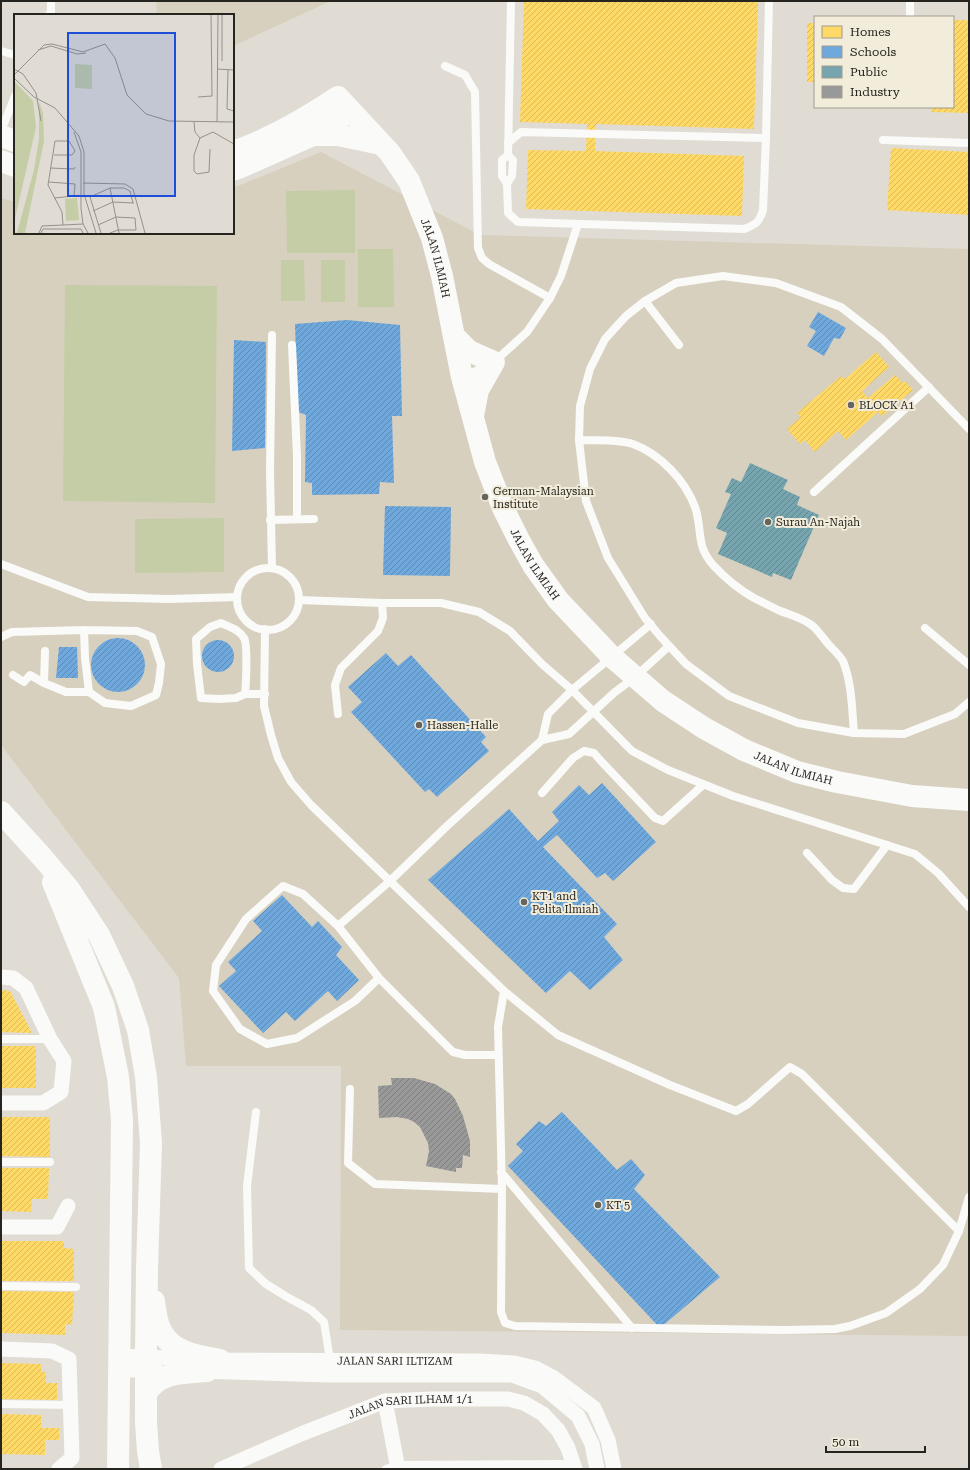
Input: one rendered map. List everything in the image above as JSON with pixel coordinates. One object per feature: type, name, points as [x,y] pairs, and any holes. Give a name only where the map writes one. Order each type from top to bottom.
[{"type":"street","points":[[234,170],[313,135],[344,104]]},
{"type":"street","points":[[234,152],[276,134],[305,119],[344,104]]},
{"type":"street","name":"JALAN ILMIAH","points":[[344,104],[390,153],[409,181],[429,229],[442,276],[462,378],[485,462],[503,508],[533,565],[558,600],[634,678],[663,701],[704,728],[744,750],[797,772],[837,782],[912,796],[969,800]]},
{"type":"street","points":[[313,135],[338,135],[381,144]]},
{"type":"street","points":[[1,136],[14,141]]},
{"type":"street","points":[[1,161],[14,166]]},
{"type":"street","points":[[454,336],[469,351],[494,362],[478,390],[473,419]]},
{"type":"street","points":[[1,812],[69,889],[99,935],[123,986],[138,1030],[146,1077],[151,1143],[146,1363],[147,1444],[151,1469]]},
{"type":"street","points":[[42,857],[104,1007],[118,1077],[122,1120],[118,1469]]},
{"type":"street","points":[[1,977],[13,978],[26,988],[50,1039],[64,1061],[61,1092],[43,1103],[1,1103]]},
{"type":"street","points":[[1,1227],[57,1227],[68,1206]]},
{"type":"street","points":[[147,1269],[159,1326],[166,1339],[177,1349],[199,1356],[214,1365]]},
{"type":"street","points":[[1,1349],[52,1351],[69,1359],[72,1458],[59,1469]]},
{"type":"street","name":"JALAN SARI ILTIZAM","points":[[214,1365],[330,1360],[479,1361],[514,1363],[535,1368],[554,1378],[594,1408],[608,1440],[614,1469]]},
{"type":"street","name":"JALAN SARI ILTIZAM","points":[[119,1363],[214,1365],[328,1375],[512,1375],[542,1386],[578,1416],[592,1444],[598,1469]]},
{"type":"street","points":[[146,1394],[150,1386],[170,1374],[214,1365]]},
{"type":"street","name":"JALAN SARI ILHAM 1/1","points":[[221,1469],[301,1434],[385,1401],[433,1399],[508,1399],[524,1403],[542,1414],[558,1430],[568,1448],[574,1467]]},
{"type":"street","points":[[385,1401],[394,1468]]},
{"type":"lane","points":[[50,14],[51,1]]},
{"type":"lane","points":[[511,1],[508,155],[513,160],[512,176],[507,184],[508,213],[518,222],[744,229],[755,225],[760,220],[762,210],[766,138],[769,1]]},
{"type":"lane","points":[[910,1],[910,16]]},
{"type":"lane","points":[[1,51],[14,55]]},
{"type":"lane","points":[[445,66],[465,75],[475,92],[478,248],[482,258],[489,264],[550,298]]},
{"type":"lane","points":[[1,131],[14,98]]},
{"type":"lane","points":[[508,143],[521,132],[766,138]]},
{"type":"lane","points":[[883,140],[969,143]]},
{"type":"lane","points":[[462,378],[494,362],[527,332],[550,298],[561,276],[578,224]]},
{"type":"lane","points":[[969,429],[882,339],[841,307],[776,283],[723,276],[676,283],[645,301],[626,316],[605,339],[593,363],[580,406],[579,440],[586,501],[608,558],[650,624],[660,636],[686,664],[729,696],[798,723],[854,733],[904,734],[955,714],[969,702]]},
{"type":"lane","points":[[645,301],[679,345]]},
{"type":"lane","points":[[272,335],[270,520],[272,568]]},
{"type":"lane","points":[[292,345],[297,456],[297,519]]},
{"type":"lane","points":[[814,492],[929,387]]},
{"type":"lane","points":[[579,440],[613,441],[632,444],[656,457],[675,474],[684,485],[695,507],[701,543],[705,555],[714,566],[731,582],[753,598],[796,616],[813,626],[842,660],[850,692],[854,733]]},
{"type":"lane","points":[[270,520],[314,519]]},
{"type":"lane","points":[[1,564],[88,597],[170,599],[237,597]]},
{"type":"lane","points":[[262,568],[272,568],[282,572],[291,579],[297,588],[299,600],[297,609],[292,618],[284,625],[275,629],[265,629],[256,627],[241,615],[237,597],[239,587],[244,578],[252,572],[262,568]]},
{"type":"lane","points":[[299,600],[382,603],[441,603],[479,612],[510,631],[542,664],[572,690],[632,751],[668,770],[732,796],[916,854],[938,873],[969,907]]},
{"type":"lane","points":[[338,714],[335,685],[341,668],[378,631],[383,618],[382,603]]},
{"type":"lane","points":[[245,694],[247,678],[245,639],[237,630],[221,623],[210,627],[196,639],[201,698],[236,698],[245,694],[265,694]]},
{"type":"lane","points":[[542,740],[548,714],[572,690],[650,624]]},
{"type":"lane","points":[[925,628],[969,665]]},
{"type":"lane","points":[[265,629],[264,706],[278,758],[291,782],[311,805],[504,991],[558,1035],[670,1085],[736,1111],[748,1104],[790,1067],[802,1074],[959,1231]]},
{"type":"lane","points":[[84,630],[85,658],[89,692]]},
{"type":"lane","points":[[1,637],[12,632],[84,630],[137,631],[152,637],[162,664],[156,695],[131,706],[105,703],[89,692],[66,692],[44,683],[30,675],[24,682],[13,675]]},
{"type":"lane","points":[[338,926],[390,881],[447,826],[542,740],[569,734],[669,646]]},
{"type":"lane","points":[[44,683],[45,651]]},
{"type":"lane","points":[[542,793],[573,758],[584,752],[594,753],[655,818],[663,821],[703,785]]},
{"type":"lane","points":[[807,853],[832,880],[843,888],[854,889],[887,845]]},
{"type":"lane","points":[[379,978],[355,1001],[297,1038],[267,1044],[240,1029],[213,991],[216,965],[246,919],[283,886],[303,894],[338,926],[379,978],[453,1052],[465,1055],[498,1055]]},
{"type":"lane","points":[[504,991],[498,1027],[498,1055],[502,1189],[501,1312],[505,1322],[515,1326],[785,1330],[835,1329],[850,1326],[886,1313],[920,1288],[943,1265],[959,1231],[969,1197]]},
{"type":"lane","points":[[1,1038],[50,1039]]},
{"type":"lane","points":[[350,1089],[348,1163],[375,1184],[502,1189]]},
{"type":"lane","points":[[256,1112],[247,1186],[249,1268],[266,1284],[311,1310],[324,1322],[330,1360]]},
{"type":"lane","points":[[1,1162],[50,1162]]},
{"type":"lane","points":[[501,1172],[632,1328]]},
{"type":"lane","points":[[1,1286],[76,1288]]},
{"type":"lane","points":[[1,1404],[71,1405]]},
{"type":"lane","points":[[394,1468],[574,1467]]},
{"type":"shaded area","points":[[156,1],[331,1],[234,46],[234,14],[157,14]]},
{"type":"shaded area","name":"German-Malaysian Institute","points":[[321,152],[480,235],[969,249],[969,1336],[340,1330],[341,1066],[186,1066],[179,978],[1,745],[1,198],[14,202],[14,234],[234,234],[234,188]]},
{"type":"green space","points":[[355,190],[355,253],[287,253],[286,191]]},
{"type":"green space","points":[[358,249],[393,249],[394,307],[358,307]]},
{"type":"green space","points":[[281,260],[304,260],[305,301],[281,301]]},
{"type":"green space","points":[[321,260],[345,260],[345,302],[321,302]]},
{"type":"green space","points":[[65,285],[217,286],[215,503],[63,501]]},
{"type":"green space","points":[[224,518],[224,572],[135,573],[135,519]]},
{"type":"building: Homes","points":[[524,1],[758,1],[754,129],[596,124],[595,151],[744,156],[742,216],[526,209],[528,150],[586,151],[587,124],[520,122]]},
{"type":"building: Homes","points":[[954,20],[969,20],[969,113],[932,112],[932,108],[954,108]]},
{"type":"building: Homes","points":[[807,23],[814,23],[814,82],[807,82]]},
{"type":"building: Homes","points":[[891,148],[969,152],[969,215],[887,210]]},
{"type":"building: Homes","name":"BLOCK A1","points":[[876,352],[889,367],[862,391],[868,398],[895,375],[903,383],[905,381],[913,390],[882,416],[878,412],[846,440],[838,431],[815,452],[805,440],[800,444],[787,429],[801,417],[797,413],[841,376],[845,379]]},
{"type":"building: Homes","points":[[1,990],[10,991],[32,1033],[1,1032]]},
{"type":"building: Homes","points":[[1,1046],[36,1046],[36,1088],[1,1088]]},
{"type":"building: Homes","points":[[1,1117],[50,1117],[50,1157],[1,1156]]},
{"type":"building: Homes","points":[[1,1168],[49,1168],[48,1199],[32,1199],[31,1212],[1,1211]]},
{"type":"building: Homes","points":[[1,1241],[64,1241],[64,1248],[74,1249],[74,1281],[1,1281]]},
{"type":"building: Homes","points":[[1,1291],[74,1292],[72,1325],[65,1324],[65,1335],[1,1333]]},
{"type":"building: Homes","points":[[1,1363],[41,1364],[41,1372],[46,1372],[46,1383],[57,1383],[57,1400],[1,1399]]},
{"type":"building: Homes","points":[[1,1414],[41,1415],[41,1428],[59,1428],[59,1440],[45,1440],[45,1455],[1,1454]]},
{"type":"building: Schools","points":[[818,312],[846,328],[840,339],[834,338],[824,356],[807,346],[816,331],[809,327]]},
{"type":"building: Schools","points":[[347,320],[400,325],[402,416],[392,416],[394,483],[380,482],[379,494],[312,495],[312,483],[305,482],[306,415],[298,412],[295,324]]},
{"type":"building: Schools","points":[[234,340],[266,342],[265,448],[232,451]]},
{"type":"building: Schools","points":[[385,506],[451,507],[450,576],[383,575]]},
{"type":"building: Schools","points":[[118,638],[128,640],[137,646],[143,655],[145,665],[143,675],[137,684],[128,690],[118,692],[108,690],[99,684],[93,675],[91,665],[93,655],[99,646],[108,640]]},
{"type":"building: Schools","points":[[215,640],[221,640],[230,644],[234,656],[230,668],[221,672],[215,672],[206,668],[202,659],[202,653],[206,644]]},
{"type":"building: Schools","points":[[59,647],[77,647],[78,678],[56,678]]},
{"type":"building: Schools","name":"Hassen-Halle","points":[[386,653],[398,666],[411,655],[486,737],[481,742],[489,751],[437,797],[429,789],[425,792],[351,712],[362,702],[348,687]]},
{"type":"building: Schools","name":"KT1 and Pelita Ilmiah","points":[[602,783],[656,842],[613,881],[605,873],[597,878],[557,835],[543,847],[617,924],[604,937],[623,960],[590,990],[570,971],[546,993],[428,880],[509,809],[538,841],[559,821],[552,812],[579,785],[589,795]]},
{"type":"building: Schools","points":[[282,895],[312,927],[318,921],[342,947],[336,955],[359,980],[337,1001],[328,991],[295,1021],[286,1012],[263,1033],[219,986],[236,971],[228,962],[262,931],[253,921]]},
{"type":"building: Schools","name":"KT 5","points":[[562,1112],[617,1170],[631,1159],[645,1175],[634,1189],[720,1277],[660,1328],[508,1166],[523,1151],[516,1144],[539,1121],[546,1126]]},
{"type":"building: Public","name":"Surau An-Najah","points":[[750,463],[788,480],[783,489],[800,497],[797,505],[819,515],[791,580],[773,573],[772,577],[718,554],[727,533],[716,528],[731,494],[725,492],[732,478],[741,482]]},
{"type":"building: Industry","points":[[391,1078],[414,1078],[435,1084],[451,1094],[455,1099],[463,1116],[470,1141],[470,1157],[463,1155],[462,1168],[456,1168],[456,1172],[426,1166],[429,1151],[428,1143],[420,1127],[408,1119],[397,1117],[379,1118],[378,1086],[392,1085]]},
{"type":"place","name":"BLOCK A1","points":[[851,405]]},
{"type":"place","name":"German-Malaysian Institute","points":[[485,497]]},
{"type":"place","name":"Surau An-Najah","points":[[768,522]]},
{"type":"place","name":"Hassen-Halle","points":[[419,725]]},
{"type":"place","name":"KT1 and Pelita Ilmiah","points":[[524,902]]},
{"type":"place","name":"KT 5","points":[[598,1205]]}]
